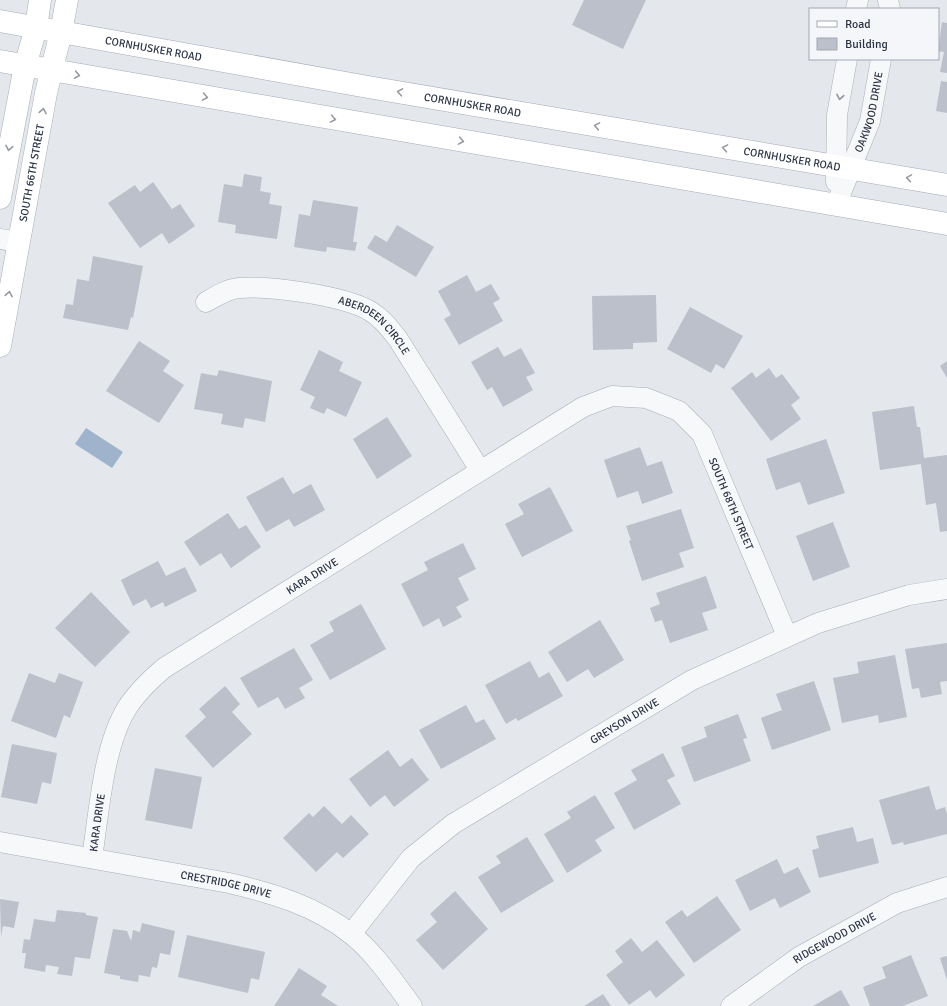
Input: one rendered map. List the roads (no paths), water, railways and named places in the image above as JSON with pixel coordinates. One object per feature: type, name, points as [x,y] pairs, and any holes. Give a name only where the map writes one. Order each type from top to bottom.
[{"type":"main road","points":[[0,198],[25,66],[36,28],[40,0]]},
{"type":"main road","name":"SOUTH 66TH STREET","points":[[0,346],[9,240],[50,70],[61,32],[67,0]]},
{"type":"main road","name":"CORNHUSKER ROAD","points":[[0,21],[368,87],[947,185]]},
{"type":"main road","points":[[0,61],[947,224]]},
{"type":"street","name":"OAKWOOD DRIVE","points":[[844,168],[837,115],[847,60]]},
{"type":"street","name":"OAKWOOD DRIVE","points":[[836,205],[844,168],[870,121],[881,60]]},
{"type":"street","name":"ABERDEEN CIRCLE","points":[[206,302],[220,294],[238,288],[270,288],[349,302],[371,311],[385,322],[398,339],[480,470]]},
{"type":"street","name":"KARA DRIVE","points":[[92,858],[105,775],[115,737],[126,709],[147,682],[164,668],[583,407],[612,396],[646,398]]},
{"type":"street","name":"SOUTH 68TH STREET","points":[[646,398],[679,411],[702,434],[787,636]]},
{"type":"street","name":"GREYSON DRIVE","points":[[351,934],[411,858],[453,824],[692,680],[818,623],[909,595],[947,589]]},
{"type":"street","name":"CRESTRIDGE DRIVE","points":[[0,842],[229,883],[266,892],[297,903],[351,934],[378,960],[412,1006]]},
{"type":"street","name":"RIDGEWOOD DRIVE","points":[[731,1006],[799,957],[898,903],[947,887]]},
{"type":"water","points":[[86,428],[123,452],[112,468],[75,444]]}]
